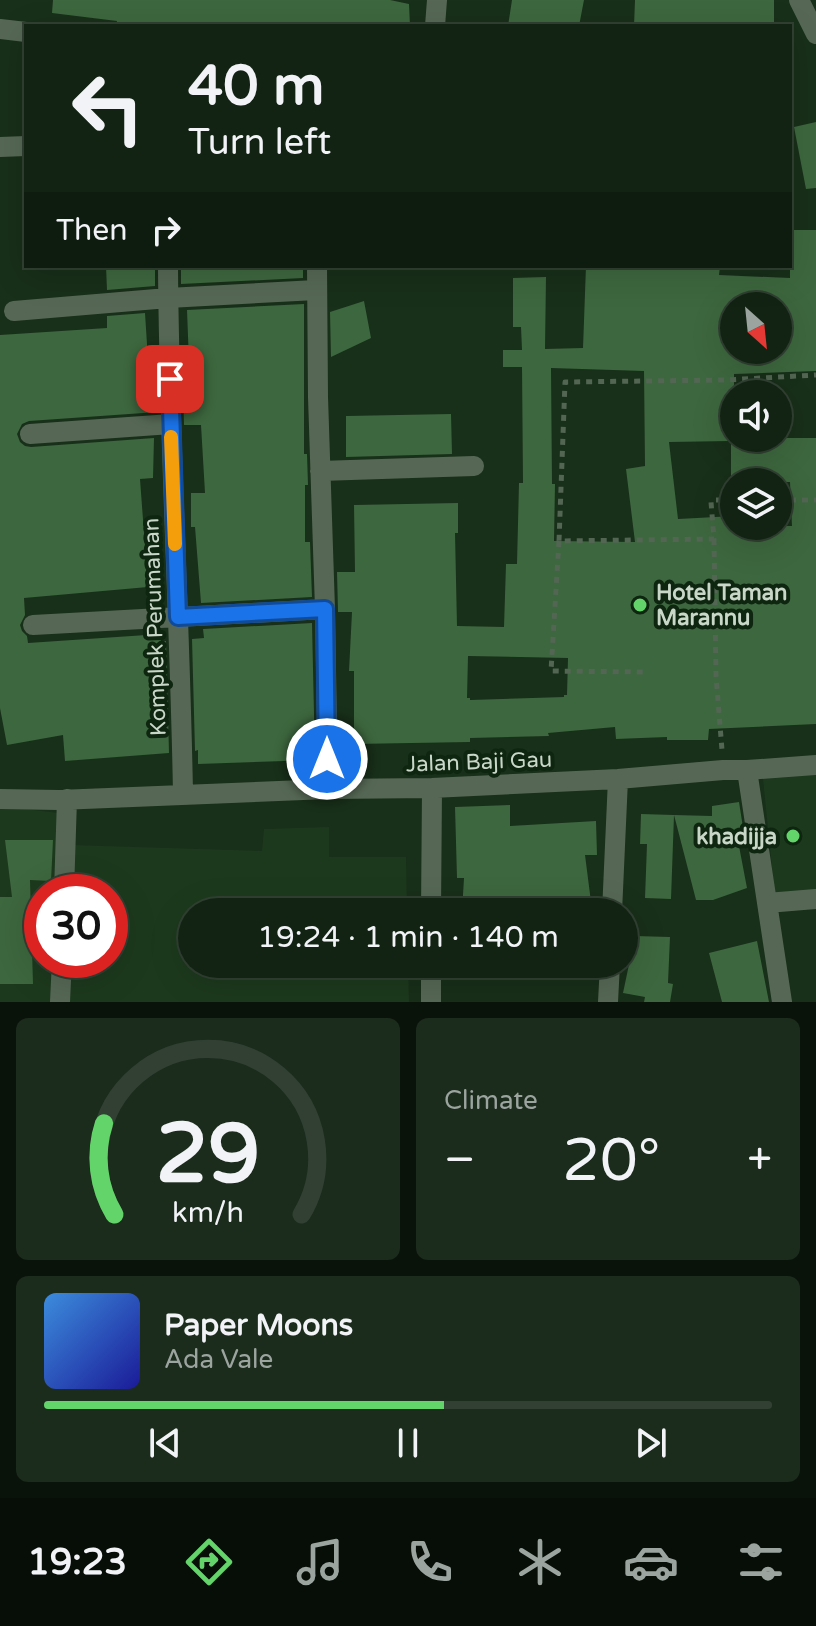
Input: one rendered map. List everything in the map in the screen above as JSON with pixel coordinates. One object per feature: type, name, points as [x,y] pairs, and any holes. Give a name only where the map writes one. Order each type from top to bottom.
[{"type":"street","points":[[435,24],[437,0]]},
{"type":"street","points":[[799,0],[816,34]]},
{"type":"street","points":[[0,29],[24,32]]},
{"type":"street","points":[[0,147],[24,146]]},
{"type":"street","name":"Komplek Perumahan","points":[[168,268],[183,794]]},
{"type":"street","points":[[317,268],[328,789]]},
{"type":"street","points":[[14,311],[316,290]]},
{"type":"street","points":[[30,434],[171,424]]},
{"type":"street","points":[[320,471],[474,466]]},
{"type":"street","points":[[33,625],[325,609]]},
{"type":"street","name":"Jalan Baji Gau","points":[[0,799],[432,788],[816,765]]},
{"type":"street","points":[[747,770],[782,1002]]},
{"type":"street","points":[[613,898],[618,779]]},
{"type":"street","points":[[431,898],[432,788]]},
{"type":"street","points":[[65,874],[67,799]]},
{"type":"street","points":[[767,903],[816,899]]},
{"type":"street","points":[[60,1002],[61,978]]},
{"type":"street","points":[[431,978],[431,1002]]},
{"type":"street","points":[[608,1002],[609,978]]},
{"type":"path","points":[[648,672],[551,671],[565,382],[725,380],[816,375]]},
{"type":"path","points":[[720,500],[711,502],[716,676],[723,770]]},
{"type":"path","points":[[792,500],[816,500]]},
{"type":"path","points":[[559,541],[714,539]]},
{"type":"shaded area","name":"khadijja","points":[[816,775],[816,894],[775,897],[763,779]]},
{"type":"shaded area","points":[[0,806],[67,814],[71,845],[262,851],[264,829],[329,827],[329,857],[406,857],[407,898],[178,898],[178,978],[408,978],[409,1002],[0,1002]]},
{"type":"building","points":[[53,0],[390,0],[409,4],[410,24],[116,24],[117,21],[52,13]]},
{"type":"building","points":[[512,0],[584,0],[579,24],[508,24]]},
{"type":"building","points":[[635,0],[774,0],[774,24],[634,24]]},
{"type":"building","points":[[816,122],[816,188],[806,189],[794,127]]},
{"type":"building","points":[[792,230],[816,230],[816,371],[734,374],[734,380],[720,380],[720,441],[669,442],[678,519],[720,517],[720,540],[792,540],[792,468],[731,468],[731,452],[792,452],[792,438],[816,438],[816,724],[709,729],[708,740],[667,740],[667,737],[616,739],[615,727],[548,733],[549,736],[470,738],[470,742],[354,744],[354,671],[349,671],[352,612],[338,612],[337,572],[355,572],[354,505],[458,503],[458,533],[455,533],[457,626],[504,627],[506,564],[517,564],[519,483],[523,483],[522,367],[503,367],[503,350],[522,350],[521,327],[513,327],[513,278],[546,277],[545,349],[583,348],[586,268],[720,268],[719,275],[790,278]],"holes":[[[551,368],[644,371],[645,466],[626,469],[635,542],[554,541]],[[468,656],[568,658],[567,695],[564,697],[467,698]]]},
{"type":"building","points":[[106,268],[155,268],[155,286],[107,290]]},
{"type":"building","points":[[181,268],[303,268],[303,278],[181,284]]},
{"type":"building","points":[[364,301],[371,338],[331,357],[330,312]]},
{"type":"building","points":[[304,304],[304,454],[307,454],[308,485],[305,485],[305,542],[310,542],[312,597],[201,603],[195,527],[191,527],[191,493],[205,493],[201,425],[184,425],[183,389],[190,389],[187,310]]},
{"type":"building","points":[[145,313],[150,391],[157,390],[158,412],[29,421],[22,424],[17,434],[20,442],[31,447],[154,438],[153,478],[140,479],[148,587],[24,598],[25,615],[20,625],[28,643],[161,634],[161,641],[166,641],[169,753],[65,761],[63,735],[7,745],[0,708],[0,335],[107,328],[107,316]]},
{"type":"building","points":[[451,414],[452,454],[346,457],[346,416]]},
{"type":"building","points":[[312,623],[315,760],[198,764],[192,639],[204,638],[203,629]]},
{"type":"building","points":[[739,802],[744,834],[739,835],[739,846],[747,888],[713,900],[696,900],[674,815],[712,816],[712,806]]},
{"type":"building","points":[[510,805],[510,826],[596,821],[597,855],[585,855],[590,898],[463,898],[464,878],[457,878],[455,807]]},
{"type":"building","points":[[641,814],[674,815],[671,899],[645,898],[647,844],[640,844]]},
{"type":"building","points":[[5,840],[53,840],[51,874],[24,874],[24,978],[33,978],[33,984],[0,984],[0,897],[12,897]]},
{"type":"building","points":[[638,936],[670,937],[668,983],[673,984],[670,1002],[644,1002],[645,997],[623,993],[626,978],[638,978]]},
{"type":"building","points":[[757,941],[769,1002],[722,1002],[709,953]]},
{"type":"slow traffic","points":[[171,437],[175,544]]},
{"type":"place","name":"Hotel Taman Marannu","points":[[640,605]]},
{"type":"place","name":"khadijja","points":[[793,836]]},
{"type":"route","points":[[170,379],[178,617],[325,609],[327,759]]}]
